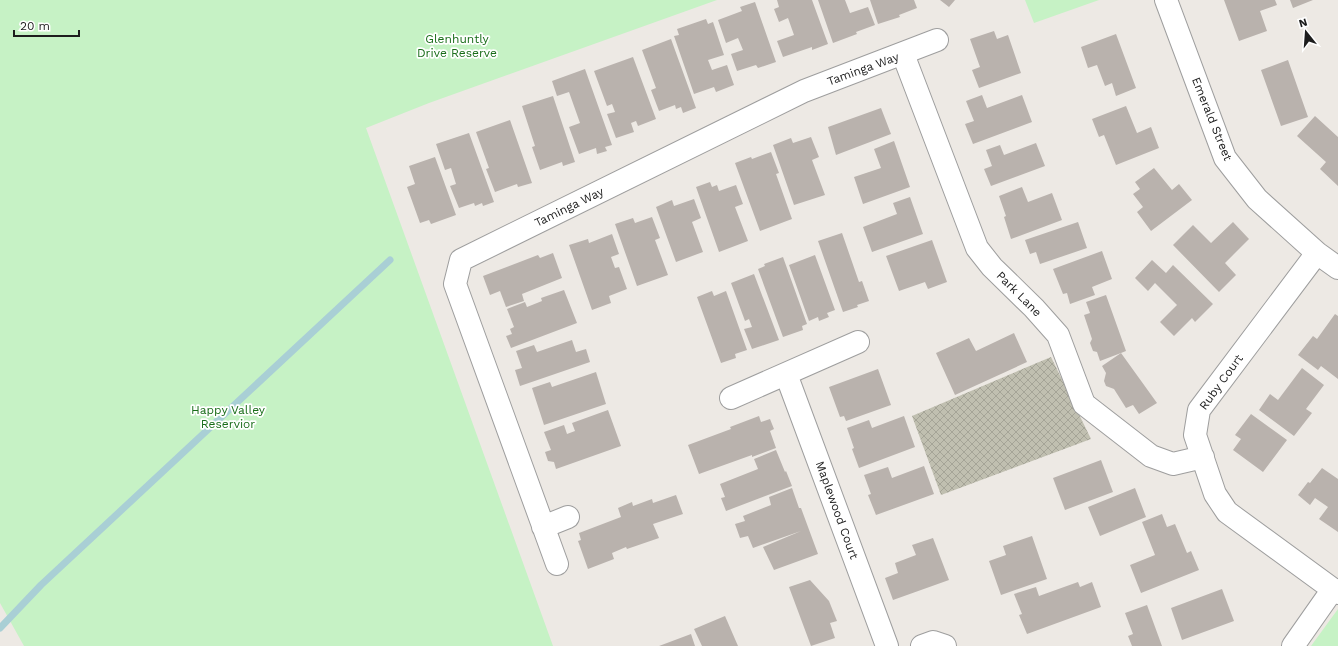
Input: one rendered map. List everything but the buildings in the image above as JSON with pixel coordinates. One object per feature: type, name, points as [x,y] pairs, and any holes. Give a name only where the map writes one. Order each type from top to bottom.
[{"type":"street","name":"Emerald Street","points":[[1166,0],[1225,158],[1257,199],[1317,253],[1338,268]]},
{"type":"street","name":"Taminga Way","points":[[557,564],[455,284],[461,260],[804,91],[937,40]]},
{"type":"street","name":"Park Lane","points":[[903,54],[977,248],[992,267],[1034,308],[1058,335],[1084,404],[1151,456],[1173,464],[1203,457]]},
{"type":"street","name":"Ruby Court","points":[[1317,253],[1199,410],[1195,435],[1215,494],[1227,512],[1336,591]]},
{"type":"street","points":[[731,398],[858,342]]},
{"type":"street","name":"Maplewood Court","points":[[786,374],[887,646]]},
{"type":"street","points":[[543,527],[568,517]]},
{"type":"street","points":[[1293,646],[1336,591]]},
{"type":"shaded area","points":[[1051,357],[1091,439],[941,495],[912,416]]},
{"type":"green space","name":"Happy Valley Reservior","points":[[0,0],[717,0],[429,103],[366,128],[553,646],[24,646],[0,603]]},
{"type":"green space","points":[[1025,0],[1099,0],[1034,23]]},
{"type":"green space","points":[[1338,609],[1338,646],[1311,646]]},
{"type":"waterway","points":[[0,628],[41,585],[390,260]]},
{"type":"park label","name":"Glenhuntly Drive Reserve","points":[[457,46]]}]
